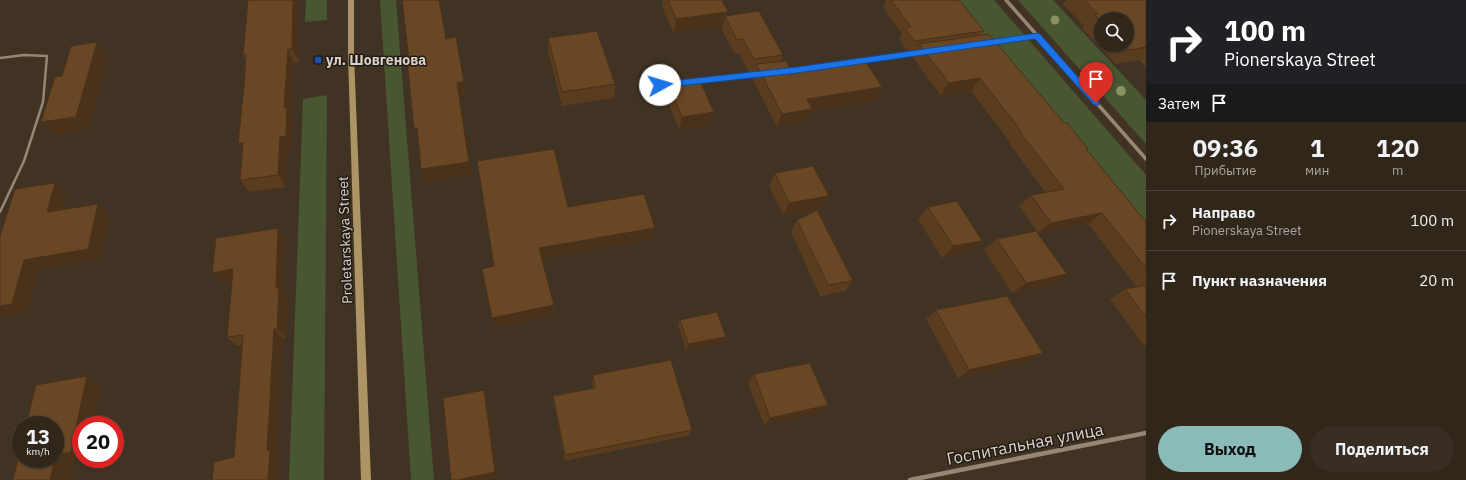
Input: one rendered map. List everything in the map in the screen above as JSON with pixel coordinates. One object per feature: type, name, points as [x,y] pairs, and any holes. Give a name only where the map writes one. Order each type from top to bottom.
[{"type":"main road","name":"Proletarskaya Street","points":[[351,0],[351,55],[366,480]]},
{"type":"street","points":[[1006,0],[1146,159]]},
{"type":"street","name":"Госпитальная улица","points":[[910,480],[1146,433]]},
{"type":"lane","points":[[990,43],[1037,36]]},
{"type":"lane","points":[[858,62],[920,53]]},
{"type":"lane","points":[[0,58],[24,55],[47,56],[43,102],[24,161],[0,212]]},
{"type":"lane","points":[[690,82],[759,74]]},
{"type":"lane","points":[[660,85],[675,83]]},
{"type":"green space","points":[[306,0],[327,0],[327,20],[305,22]]},
{"type":"green space","points":[[380,0],[396,0],[434,480],[411,480]]},
{"type":"green space","points":[[953,0],[994,0],[1146,175],[1146,241]]},
{"type":"green space","points":[[1018,0],[1053,0],[1094,44],[1094,52],[1101,52],[1146,100],[1146,144]]},
{"type":"green space","points":[[327,95],[324,480],[289,480],[303,99]]},
{"type":"building","points":[[248,0],[293,0],[292,49],[288,49],[284,108],[287,108],[286,136],[280,137],[278,175],[240,180],[243,143],[238,143],[244,86],[246,55],[243,55]]},
{"type":"building","points":[[402,0],[439,0],[446,39],[456,37],[464,82],[457,83],[469,162],[421,169],[417,128],[414,128],[407,60],[409,60]]},
{"type":"building","points":[[668,0],[722,0],[728,12],[676,19]]},
{"type":"building","points":[[891,0],[959,0],[984,31],[914,41],[905,28],[911,27]]},
{"type":"building","points":[[1084,0],[1146,0],[1146,47],[1134,49],[1134,12],[1096,12]]},
{"type":"building","points":[[759,11],[783,55],[754,59],[743,39],[737,40],[725,16]]},
{"type":"building","points":[[597,31],[615,84],[562,92],[548,38]]},
{"type":"building","points":[[989,34],[1064,123],[1067,123],[1088,149],[1086,149],[1146,222],[1146,268],[1102,213],[1051,223],[1031,195],[1064,189],[980,78],[949,83],[919,44]]},
{"type":"building","points":[[97,42],[76,117],[41,122],[55,77],[62,76],[71,46]]},
{"type":"building","points":[[864,59],[882,87],[807,99],[812,109],[782,114],[756,64],[786,61],[791,70]]},
{"type":"building","points":[[698,77],[714,112],[682,117],[668,82]]},
{"type":"building","points":[[554,149],[568,207],[644,194],[655,228],[539,248],[554,305],[492,318],[482,269],[494,266],[477,161]]},
{"type":"building","points":[[813,166],[829,196],[789,203],[775,173]]},
{"type":"building","points":[[55,183],[47,212],[98,204],[88,249],[24,260],[12,304],[0,306],[0,236],[15,189]]},
{"type":"building","points":[[957,201],[982,241],[953,246],[928,207]]},
{"type":"building","points":[[817,210],[853,281],[828,285],[797,220]]},
{"type":"building","points":[[278,228],[276,288],[279,288],[277,329],[274,329],[267,451],[270,450],[268,480],[212,480],[214,462],[234,457],[243,335],[227,337],[233,269],[212,273],[216,238]]},
{"type":"building","points":[[1036,231],[1067,274],[1026,283],[997,239]]},
{"type":"building","points":[[1146,285],[1146,317],[1125,289]]},
{"type":"building","points":[[1007,296],[1043,353],[969,370],[936,310]]},
{"type":"building","points":[[717,312],[726,337],[688,344],[680,320]]},
{"type":"building","points":[[671,360],[692,430],[565,455],[553,396],[595,388],[593,375]]},
{"type":"building","points":[[810,363],[828,405],[770,418],[754,374]]},
{"type":"building","points":[[87,376],[79,416],[72,416],[71,452],[64,453],[64,416],[28,416],[36,385]]},
{"type":"building","points":[[484,390],[495,472],[458,480],[451,480],[443,398]]},
{"type":"building","points":[[16,468],[53,468],[50,480],[13,480]]},
{"type":"place","name":"ул. Шовгенова","points":[[318,60]]},
{"type":"route","points":[[660,85],[797,70],[1037,36],[1096,103]]}]
